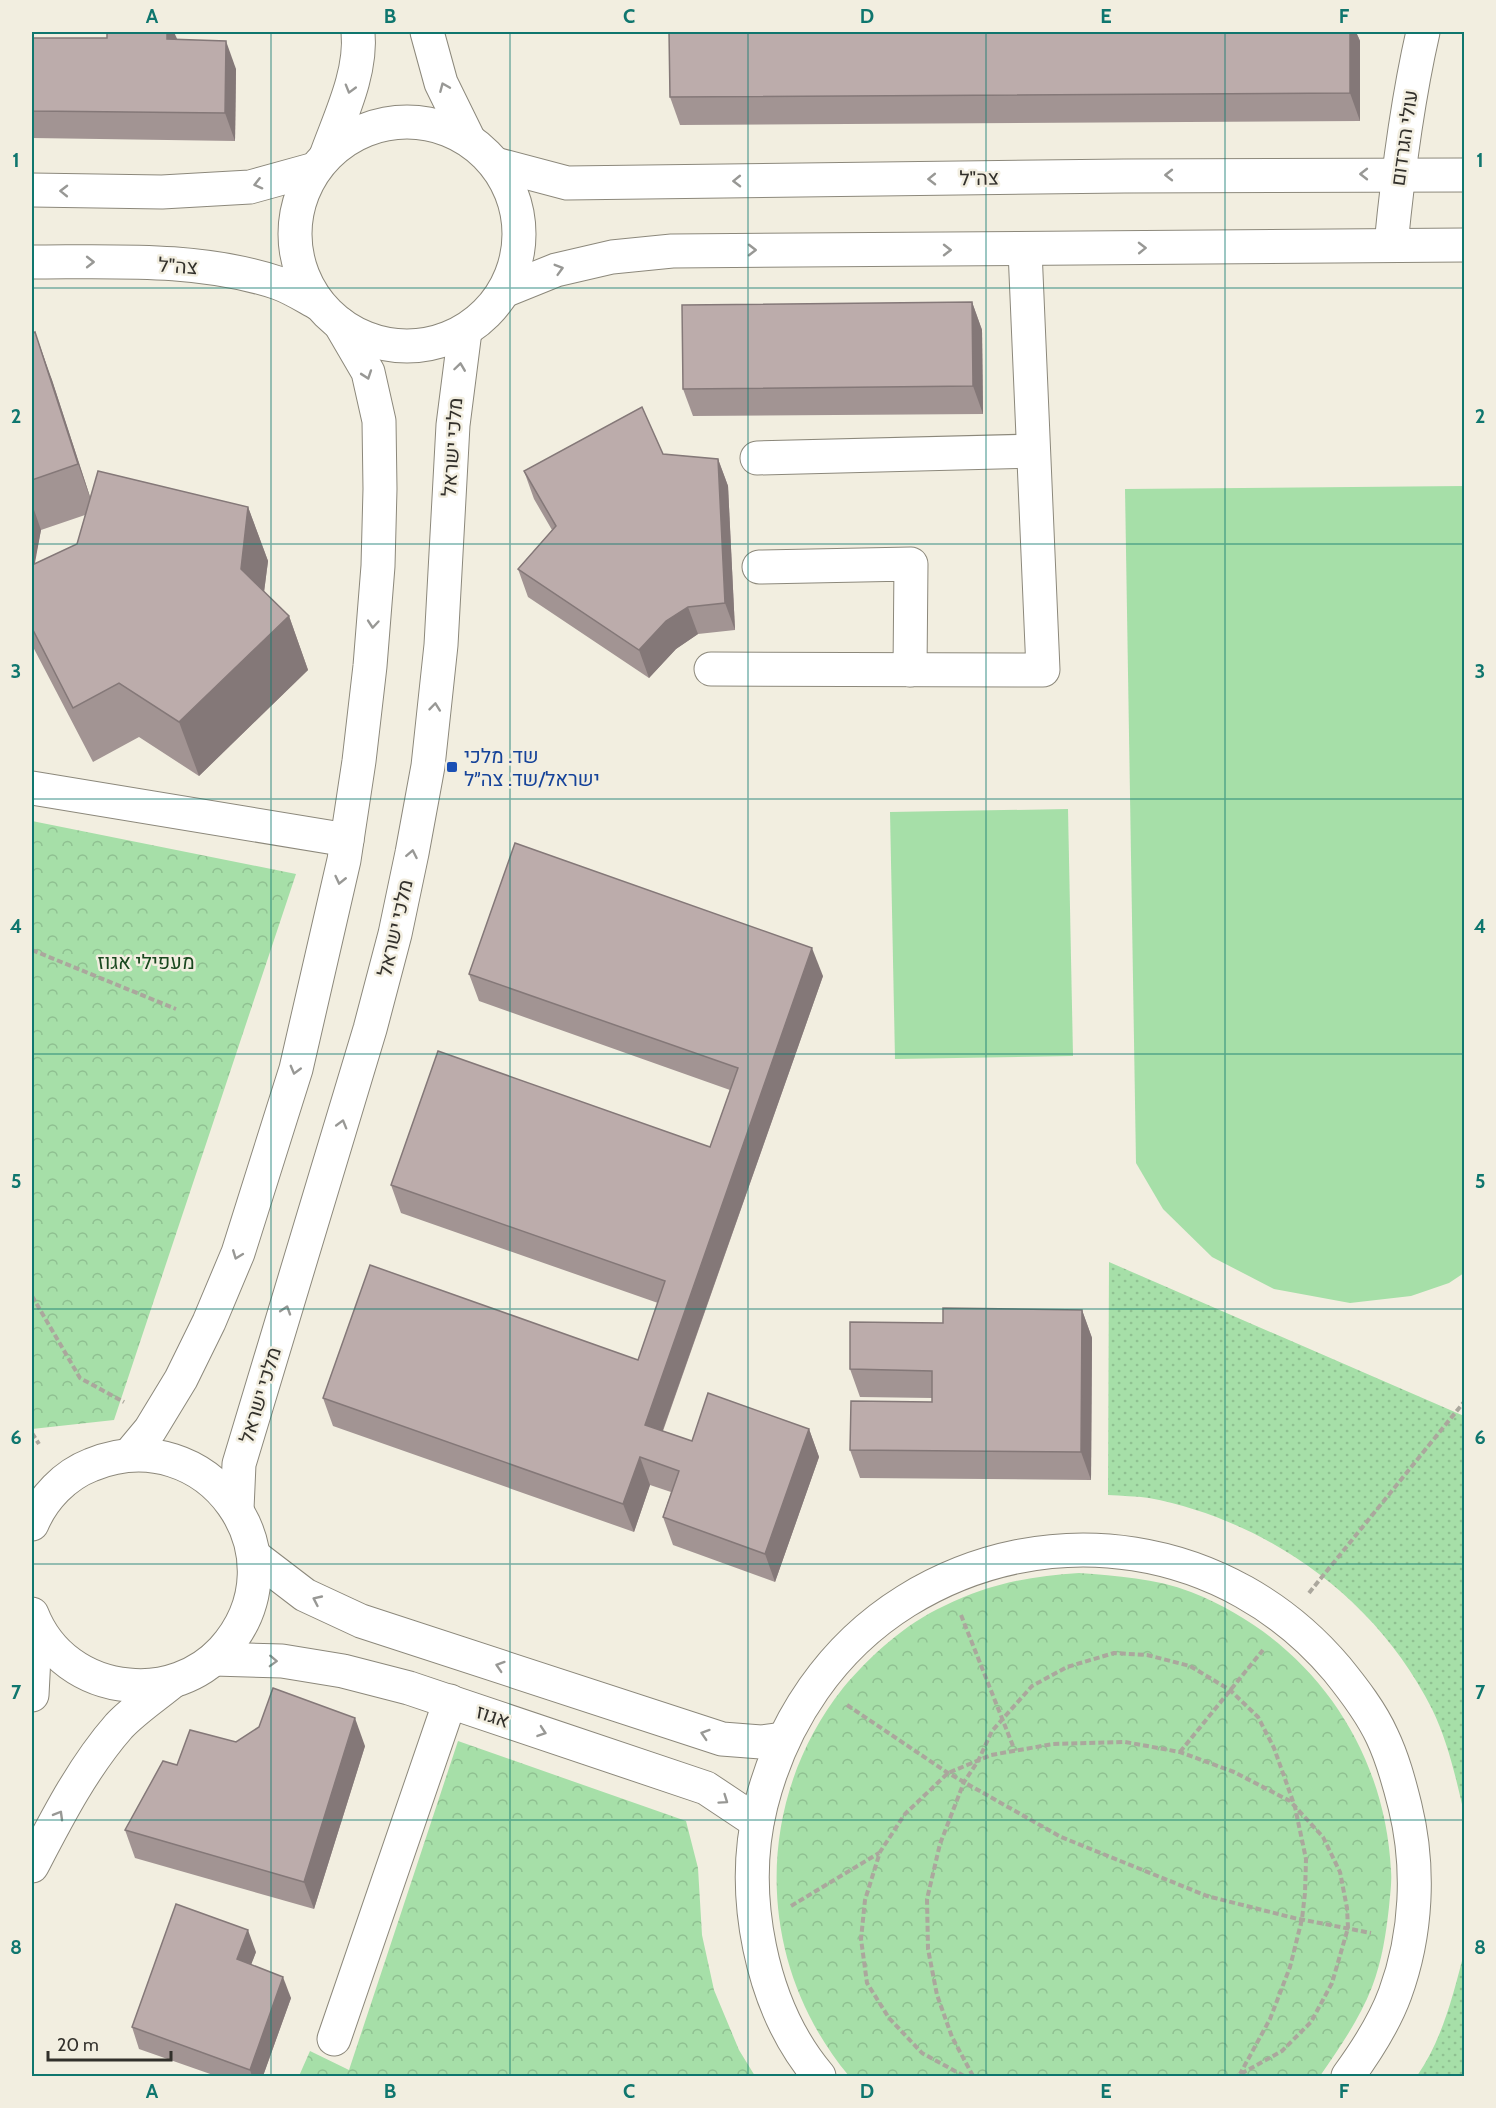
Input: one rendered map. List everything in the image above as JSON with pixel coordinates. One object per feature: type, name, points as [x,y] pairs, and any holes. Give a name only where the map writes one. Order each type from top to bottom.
[{"type":"street","points":[[130,1454],[150,1430],[181,1379],[209,1322],[238,1253],[296,1069],[342,872],[359,761],[370,666],[378,566],[379,421],[368,372],[330,314],[306,283],[298,261],[295,237],[296,213],[301,198],[320,162],[350,90],[360,48],[358,32]]},
{"type":"street","points":[[427,32],[441,82],[469,140]]},
{"type":"street","name":"עולי הגרדום","points":[[1391,245],[1398,174],[1412,78],[1423,32]]},
{"type":"street","points":[[32,190],[162,192],[250,187],[320,162],[346,139],[369,128],[394,122],[420,122],[446,128],[469,140],[495,164],[512,193],[520,226],[517,260],[504,291]]},
{"type":"street","name":"צה\"ל","points":[[495,164],[567,183],[1124,176],[1464,175]]},
{"type":"street","points":[[504,291],[556,270],[612,257],[672,251],[1464,245]]},
{"type":"street","points":[[711,669],[1043,670],[1025,250]]},
{"type":"street","name":"צה\"ל","points":[[32,262],[184,265],[230,271],[279,284],[363,336],[388,344],[415,346],[441,341],[465,331],[487,313],[504,291]]},
{"type":"street","name":"מלכי ישראל","points":[[237,1509],[239,1464],[370,1029],[395,934],[412,853],[428,766],[441,645],[453,425],[465,331]]},
{"type":"street","points":[[757,458],[1033,451]]},
{"type":"street","points":[[759,567],[911,564],[910,670]]},
{"type":"street","points":[[32,788],[347,840]]},
{"type":"street","points":[[32,1524],[45,1500],[47,1483],[105,1459],[130,1454],[160,1456],[190,1467],[217,1485],[237,1509],[248,1531],[254,1556],[255,1584],[248,1612],[234,1638],[214,1659],[195,1672],[172,1682],[142,1687],[111,1683],[82,1672],[57,1653],[38,1629],[32,1614]]},
{"type":"street","points":[[819,2076],[787,2027],[766,1974],[756,1928],[752,1869],[757,1822],[767,1779],[783,1738],[805,1699],[845,1649],[888,1612],[932,1585],[993,1561],[1033,1552],[1079,1549],[1139,1553],[1196,1569],[1226,1582],[1287,1620],[1318,1647],[1357,1693],[1381,1734],[1397,1771],[1412,1835],[1415,1873],[1410,1940],[1395,1993],[1375,2038],[1348,2076]]},
{"type":"street","points":[[254,1556],[305,1595],[361,1621],[722,1739],[761,1742],[783,1738]]},
{"type":"street","points":[[32,1640],[34,1656],[32,1695]]},
{"type":"street","name":"אגוז","points":[[214,1659],[282,1661],[343,1671],[450,1701],[706,1788],[757,1822]]},
{"type":"street","points":[[32,1866],[60,1813],[90,1764],[120,1725],[172,1682]]},
{"type":"street","points":[[334,2039],[450,1701]]},
{"type":"path","points":[[32,950],[176,1009]]},
{"type":"path","points":[[32,1296],[80,1378],[129,1405]]},
{"type":"path","points":[[1180,1752],[1464,1402]]},
{"type":"path","points":[[32,1433],[39,1444]]},
{"type":"path","points":[[947,1579],[1015,1751]]},
{"type":"path","points":[[973,2076],[952,2037],[937,1995],[928,1949],[927,1899],[940,1844],[963,1782],[978,1761],[992,1731],[1032,1686],[1067,1667],[1114,1653],[1147,1655],[1190,1666],[1230,1690],[1258,1717],[1274,1748],[1295,1807],[1306,1859],[1302,1919],[1290,1967],[1270,2019],[1238,2076]]},
{"type":"path","points":[[816,1684],[948,1773],[1061,1837],[1207,1896],[1302,1919],[1410,1940]]},
{"type":"path","points":[[964,2076],[922,2053],[889,2018],[867,1983],[861,1940],[865,1900],[880,1852],[905,1814],[948,1773],[991,1755],[1053,1744],[1125,1742],[1180,1752],[1234,1772],[1290,1801],[1323,1837],[1340,1872],[1347,1908],[1348,1928],[1332,1983],[1311,2022],[1282,2051],[1238,2076]]},
{"type":"path","points":[[756,1928],[880,1852]]},
{"type":"green space","points":[[1464,486],[1464,1273],[1449,1283],[1411,1296],[1350,1303],[1274,1289],[1212,1257],[1163,1209],[1136,1163],[1125,489]]},
{"type":"green space","points":[[1068,809],[1073,1056],[895,1059],[890,812]]},
{"type":"green space","name":"מעפילי אגוז","points":[[32,821],[296,874],[114,1420],[32,1429]]},
{"type":"green space","points":[[1109,1262],[1464,1416],[1464,1813],[1447,1747],[1432,1709],[1409,1669],[1381,1633],[1350,1600],[1315,1571],[1277,1546],[1236,1525],[1193,1509],[1149,1498],[1108,1495]]},
{"type":"green space","points":[[1079,1573],[1136,1578],[1177,1587],[1233,1612],[1271,1637],[1304,1667],[1333,1702],[1356,1739],[1374,1781],[1385,1825],[1391,1889],[1383,1947],[1372,1987],[1355,2022],[1320,2076],[849,2076],[818,2032],[796,1984],[782,1934],[777,1883],[780,1832],[792,1781],[813,1733],[843,1688],[865,1664],[889,1641],[930,1613],[961,1598],[1010,1582]]},
{"type":"green space","points":[[458,1741],[686,1821],[698,1868],[702,1935],[714,1990],[739,2050],[755,2076],[299,2076],[310,2051],[349,2070]]},
{"type":"green space","points":[[1464,1953],[1464,2076],[1417,2076],[1440,2033]]},
{"type":"building","points":[[107,32],[167,32],[167,39],[226,41],[225,113],[32,111],[32,38],[107,38]]},
{"type":"building","points":[[669,32],[1350,32],[1350,93],[670,97]]},
{"type":"building","points":[[972,302],[973,386],[683,389],[682,305]]},
{"type":"building","points":[[35,332],[78,464],[32,480],[32,334]]},
{"type":"building","points":[[642,407],[663,454],[718,459],[725,603],[688,607],[666,621],[639,650],[518,569],[556,526],[524,471]]},
{"type":"building","points":[[98,471],[248,507],[241,569],[289,616],[179,722],[119,683],[73,708],[32,628],[32,565],[77,544]]},
{"type":"building","points":[[515,843],[812,948],[645,1425],[692,1441],[708,1393],[809,1429],[765,1554],[663,1517],[679,1471],[640,1457],[623,1504],[323,1398],[370,1265],[638,1360],[665,1281],[391,1185],[438,1051],[710,1147],[738,1068],[469,974]]},
{"type":"building","points":[[943,1308],[1082,1310],[1081,1452],[850,1450],[851,1401],[932,1402],[932,1371],[850,1369],[850,1322],[943,1323]]},
{"type":"building","points":[[273,1688],[355,1718],[304,1882],[125,1830],[163,1761],[177,1765],[190,1730],[236,1742],[259,1727]]},
{"type":"building","points":[[176,1904],[248,1930],[237,1959],[283,1977],[250,2070],[132,2027]]},
{"type":"place","name":"שד. מלכי ישראל/שד. צה״ל","points":[[452,767]]}]
